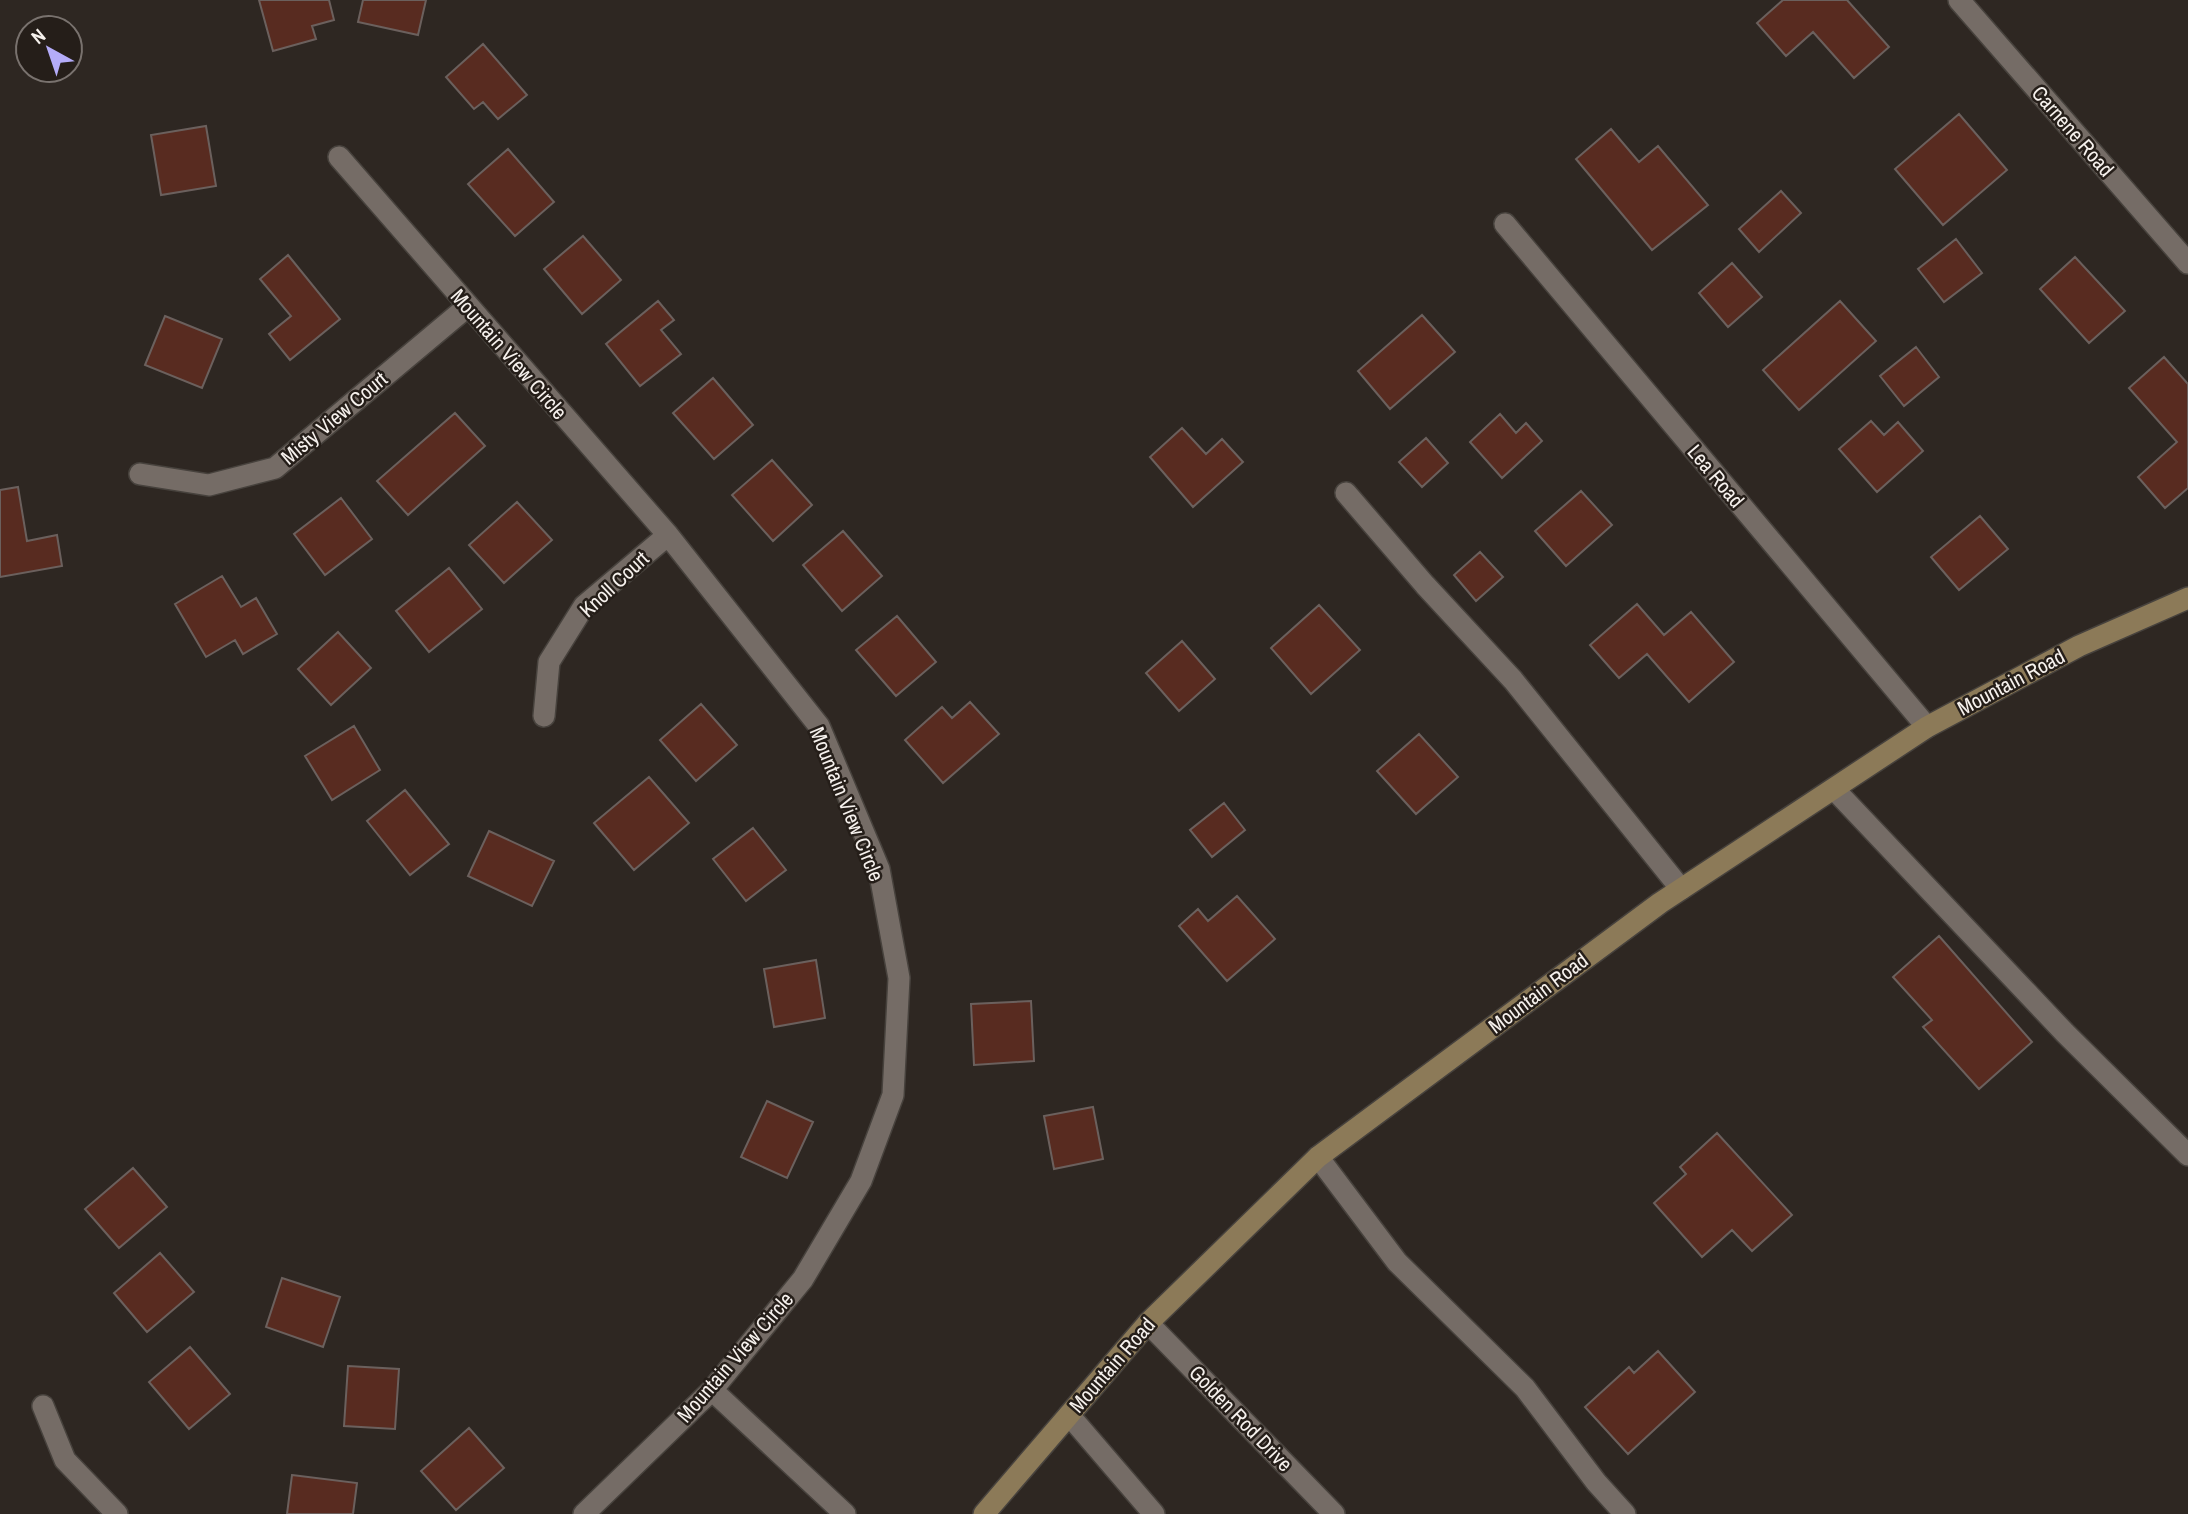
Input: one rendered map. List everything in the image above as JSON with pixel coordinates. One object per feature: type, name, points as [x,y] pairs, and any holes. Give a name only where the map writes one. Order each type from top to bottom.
[{"type":"main road","name":"Mountain Road","points":[[984,1514],[1148,1323],[1318,1157],[1681,889],[1927,727],[2079,646],[2188,598]]},
{"type":"street","name":"Carnene Road","points":[[1959,0],[2188,262]]},
{"type":"street","name":"Mountain View Circle","points":[[339,157],[668,535],[818,726],[879,869],[898,978],[893,1095],[861,1181],[803,1279],[712,1390],[584,1514]]},
{"type":"street","name":"Lea Road","points":[[1505,224],[1927,727]]},
{"type":"street","name":"Misty View Court","points":[[140,474],[209,485],[275,468],[467,307]]},
{"type":"street","points":[[1346,493],[1425,585],[1513,680],[1628,819],[1681,889]]},
{"type":"street","name":"Knoll Court","points":[[544,716],[549,662],[584,606],[668,535]]},
{"type":"street","points":[[1834,789],[2065,1033],[2188,1155]]},
{"type":"street","points":[[1318,1157],[1397,1262],[1525,1388],[1596,1482],[1625,1514]]},
{"type":"street","name":"Golden Rod Drive","points":[[1148,1323],[1334,1514]]},
{"type":"street","points":[[712,1390],[845,1514]]},
{"type":"street","points":[[43,1406],[65,1460],[117,1514]]},
{"type":"street","points":[[1069,1415],[1154,1514]]},
{"type":"building","points":[[259,0],[329,0],[334,20],[312,26],[316,39],[273,51]]},
{"type":"building","points":[[363,0],[426,0],[418,35],[358,22]]},
{"type":"building","points":[[1783,0],[1847,0],[1889,47],[1854,78],[1813,32],[1786,56],[1757,23]]},
{"type":"building","points":[[483,44],[527,95],[498,119],[483,102],[474,109],[446,77]]},
{"type":"building","points":[[1959,114],[2007,170],[1943,225],[1895,169]]},
{"type":"building","points":[[206,126],[216,186],[161,195],[151,135]]},
{"type":"building","points":[[1611,129],[1639,162],[1658,146],[1708,205],[1652,250],[1576,159]]},
{"type":"building","points":[[508,149],[554,202],[515,236],[468,184]]},
{"type":"building","points":[[1781,191],[1801,213],[1759,252],[1739,229]]},
{"type":"building","points":[[583,236],[621,280],[582,314],[544,269]]},
{"type":"building","points":[[1956,239],[1982,273],[1944,302],[1918,269]]},
{"type":"building","points":[[288,255],[340,319],[290,360],[269,334],[291,316],[260,279]]},
{"type":"building","points":[[2075,257],[2125,311],[2089,343],[2040,289]]},
{"type":"building","points":[[1732,263],[1762,297],[1728,327],[1699,293]]},
{"type":"building","points":[[658,301],[674,320],[661,330],[681,354],[640,386],[606,344]]},
{"type":"building","points":[[1840,301],[1876,341],[1799,410],[1763,370]]},
{"type":"building","points":[[1422,315],[1455,352],[1390,409],[1358,371]]},
{"type":"building","points":[[165,316],[222,339],[202,388],[145,365]]},
{"type":"building","points":[[1916,347],[1939,377],[1904,406],[1880,376]]},
{"type":"building","points":[[2164,357],[2188,384],[2188,488],[2165,508],[2138,477],[2177,442],[2129,388]]},
{"type":"building","points":[[713,378],[753,425],[714,459],[673,413]]},
{"type":"building","points":[[455,413],[485,446],[408,515],[377,481]]},
{"type":"building","points":[[1500,414],[1516,433],[1526,423],[1542,441],[1502,478],[1470,442]]},
{"type":"building","points":[[1871,421],[1884,435],[1898,422],[1923,451],[1877,492],[1839,449]]},
{"type":"building","points":[[1182,428],[1206,454],[1222,439],[1243,462],[1193,507],[1150,457]]},
{"type":"building","points":[[1426,438],[1448,463],[1422,487],[1399,462]]},
{"type":"building","points":[[772,460],[812,505],[773,541],[732,495]]},
{"type":"building","points":[[18,487],[27,541],[57,535],[62,566],[0,577],[0,490]]},
{"type":"building","points":[[1581,491],[1612,525],[1566,566],[1535,531]]},
{"type":"building","points":[[341,498],[372,539],[325,575],[294,534]]},
{"type":"building","points":[[517,502],[552,540],[504,583],[469,545]]},
{"type":"building","points":[[1980,516],[2008,549],[1959,590],[1931,557]]},
{"type":"building","points":[[843,531],[882,576],[842,611],[803,565]]},
{"type":"building","points":[[1480,552],[1503,577],[1476,601],[1454,575]]},
{"type":"building","points":[[449,568],[482,609],[429,652],[396,611]]},
{"type":"building","points":[[222,576],[241,607],[256,598],[277,634],[243,654],[235,640],[206,657],[175,604]]},
{"type":"building","points":[[1637,604],[1664,635],[1691,612],[1734,662],[1689,702],[1647,654],[1619,678],[1590,645]]},
{"type":"building","points":[[1319,605],[1360,650],[1311,694],[1271,648]]},
{"type":"building","points":[[897,616],[936,662],[896,696],[856,650]]},
{"type":"building","points":[[338,632],[371,668],[331,705],[298,669]]},
{"type":"building","points":[[1182,641],[1215,679],[1179,711],[1146,673]]},
{"type":"building","points":[[970,702],[999,734],[943,783],[905,740],[942,707],[952,718]]},
{"type":"building","points":[[701,704],[737,745],[696,781],[660,740]]},
{"type":"building","points":[[354,726],[380,770],[332,800],[305,756]]},
{"type":"building","points":[[1419,734],[1458,777],[1416,814],[1377,771]]},
{"type":"building","points":[[649,777],[689,823],[634,870],[594,823]]},
{"type":"building","points":[[405,790],[449,844],[410,875],[367,821]]},
{"type":"building","points":[[1224,803],[1245,830],[1212,857],[1190,830]]},
{"type":"building","points":[[753,828],[786,870],[746,901],[713,859]]},
{"type":"building","points":[[489,831],[554,861],[532,906],[468,876]]},
{"type":"building","points":[[1237,896],[1275,939],[1227,981],[1179,926],[1198,909],[1208,921]]},
{"type":"building","points":[[1939,936],[2032,1042],[1979,1089],[1923,1027],[1932,1020],[1893,977]]},
{"type":"building","points":[[816,960],[825,1018],[774,1027],[764,969]]},
{"type":"building","points":[[1031,1001],[1034,1061],[974,1065],[971,1004]]},
{"type":"building","points":[[767,1101],[813,1122],[787,1178],[741,1157]]},
{"type":"building","points":[[1093,1107],[1103,1159],[1054,1169],[1044,1116]]},
{"type":"building","points":[[1717,1133],[1792,1215],[1752,1251],[1732,1230],[1702,1257],[1654,1203],[1686,1174],[1680,1167]]},
{"type":"building","points":[[133,1168],[167,1207],[119,1248],[85,1209]]},
{"type":"building","points":[[160,1253],[194,1292],[147,1332],[114,1293]]},
{"type":"building","points":[[282,1278],[340,1297],[323,1347],[266,1327]]},
{"type":"building","points":[[190,1347],[230,1394],[189,1429],[149,1382]]},
{"type":"building","points":[[1658,1351],[1695,1392],[1628,1454],[1585,1407],[1629,1367],[1634,1373]]},
{"type":"building","points":[[348,1366],[399,1369],[395,1429],[344,1426]]},
{"type":"building","points":[[469,1428],[504,1468],[456,1510],[421,1471]]},
{"type":"building","points":[[292,1475],[357,1483],[353,1514],[287,1514]]}]
